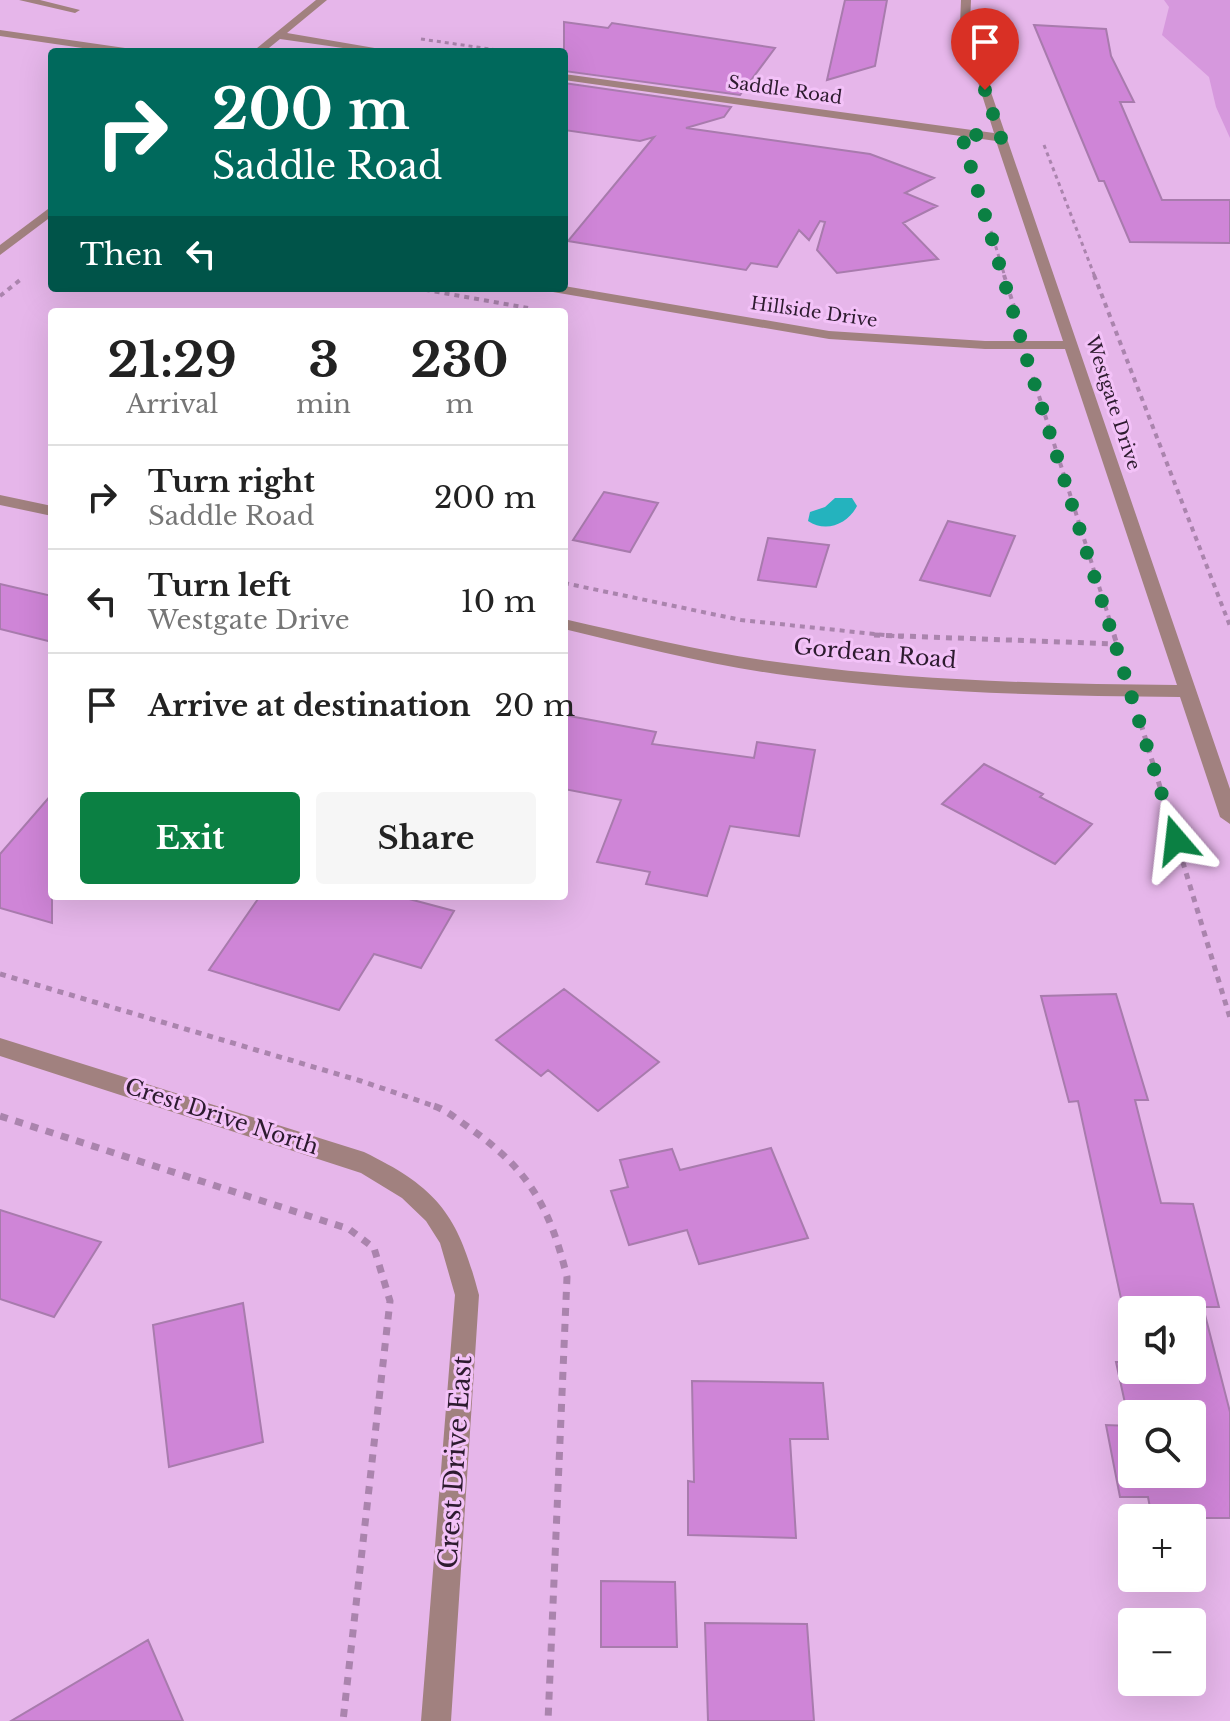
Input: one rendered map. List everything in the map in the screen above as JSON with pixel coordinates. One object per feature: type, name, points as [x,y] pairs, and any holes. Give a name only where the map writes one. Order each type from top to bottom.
[{"type":"street","points":[[24,0],[75,10]]},
{"type":"street","points":[[262,48],[322,0]]},
{"type":"street","name":"Westgate Drive","points":[[966,0],[965,25],[1001,138],[1230,817]]},
{"type":"street","points":[[0,33],[104,48]]},
{"type":"street","points":[[278,35],[366,48]]},
{"type":"street","name":"Saddle Road","points":[[568,78],[1001,138]]},
{"type":"street","points":[[0,251],[48,213]]},
{"type":"street","name":"Hillside Drive","points":[[568,291],[829,335],[1073,345]]},
{"type":"street","points":[[0,500],[48,510]]},
{"type":"street","name":"Gordean Road","points":[[568,625],[714,657],[888,681],[1185,691]]},
{"type":"street","name":"Crest Drive North","points":[[0,1047],[356,1159],[392,1176],[431,1211]]},
{"type":"street","name":"Crest Drive East","points":[[431,1211],[451,1239],[467,1295],[436,1721]]},
{"type":"path","points":[[1042,139],[1230,626]]},
{"type":"path","points":[[991,231],[1230,1018]]},
{"type":"path","points":[[438,292],[528,308]]},
{"type":"path","points":[[568,584],[763,624],[837,633],[977,642],[1117,644]]},
{"type":"path","points":[[0,1116],[349,1229],[374,1248],[390,1301],[343,1721]]},
{"type":"shaded area","points":[[1164,0],[1230,0],[1230,138],[1216,107],[1209,77],[1162,35],[1169,7]]},
{"type":"shaded area","points":[[835,498],[852,498],[857,506],[848,518],[829,526],[808,521],[810,512],[825,507]]},
{"type":"building","points":[[845,0],[887,0],[875,66],[827,80]]},
{"type":"building","points":[[564,22],[608,28],[612,23],[775,48],[740,95],[568,72],[568,48],[564,48]]},
{"type":"building","points":[[1034,25],[1106,29],[1111,56],[1134,102],[1120,102],[1162,200],[1230,200],[1230,243],[1130,242],[1104,181],[1099,181]]},
{"type":"building","points":[[568,84],[731,107],[724,117],[686,128],[870,154],[934,178],[905,193],[937,206],[903,223],[938,259],[837,273],[817,250],[825,222],[820,221],[809,240],[799,230],[777,267],[751,263],[746,270],[568,241],[654,137],[640,141],[568,131]]},
{"type":"building","points":[[604,492],[658,503],[630,552],[573,540]]},
{"type":"building","points":[[948,521],[1015,536],[990,596],[920,580]]},
{"type":"building","points":[[768,538],[829,545],[816,587],[758,580]]},
{"type":"building","points":[[0,584],[48,595],[48,641],[0,629]]},
{"type":"building","points":[[568,716],[656,732],[652,744],[754,758],[757,742],[815,750],[799,836],[730,826],[707,896],[646,884],[650,872],[597,862],[621,800],[568,790]]},
{"type":"building","points":[[984,764],[1043,794],[1040,797],[1092,824],[1055,864],[942,804]]},
{"type":"building","points":[[48,799],[48,900],[52,900],[52,923],[0,908],[0,854]]},
{"type":"building","points":[[257,900],[413,900],[454,911],[421,968],[374,954],[339,1010],[209,970]]},
{"type":"building","points":[[564,989],[659,1062],[598,1111],[548,1070],[541,1076],[496,1040]]},
{"type":"building","points":[[1116,994],[1148,1100],[1135,1100],[1161,1203],[1193,1204],[1219,1307],[1206,1307],[1206,1296],[1120,1296],[1078,1101],[1069,1102],[1041,996]]},
{"type":"building","points":[[771,1148],[808,1238],[699,1264],[687,1230],[629,1245],[611,1191],[628,1187],[620,1160],[672,1149],[680,1170]]},
{"type":"building","points":[[0,1210],[101,1242],[54,1317],[0,1299]]},
{"type":"building","points":[[243,1303],[263,1442],[169,1467],[153,1325]]},
{"type":"building","points":[[1206,1319],[1230,1412],[1230,1518],[1206,1518],[1206,1504],[1149,1504],[1148,1497],[1120,1497],[1118,1488],[1206,1488],[1206,1400],[1124,1400],[1121,1384],[1206,1384]]},
{"type":"building","points":[[692,1381],[823,1383],[828,1439],[790,1439],[796,1538],[688,1535],[688,1481],[694,1482]]},
{"type":"building","points":[[1106,1425],[1118,1426],[1118,1487]]},
{"type":"building","points":[[601,1581],[675,1582],[677,1647],[601,1647]]},
{"type":"building","points":[[705,1623],[807,1624],[814,1721],[708,1721]]},
{"type":"building","points":[[148,1640],[183,1721],[11,1721]]},
{"type":"route","points":[[985,90],[1001,138],[961,133],[1018,320],[1028,363],[1132,690],[1176,840]]}]
